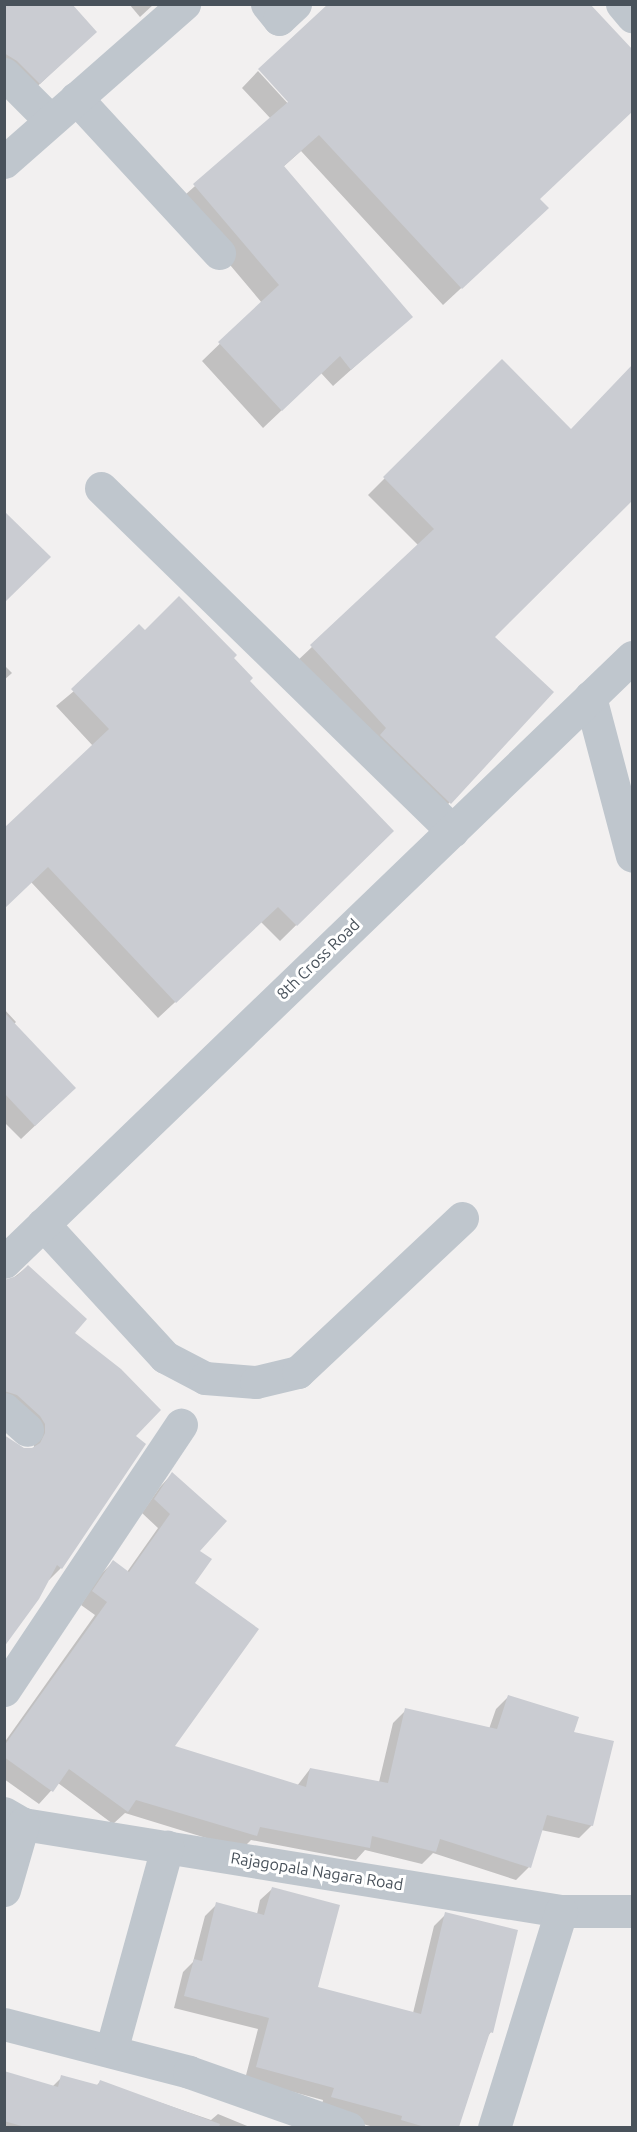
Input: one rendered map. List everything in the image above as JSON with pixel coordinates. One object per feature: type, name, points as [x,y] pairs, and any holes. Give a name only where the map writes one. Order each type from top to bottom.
[{"type":"street","points":[[4,162],[184,4]]},
{"type":"street","points":[[267,4],[279,19],[295,4]]},
{"type":"street","points":[[622,4],[633,16]]},
{"type":"street","points":[[4,74],[50,120]]},
{"type":"street","points":[[76,98],[219,253]]},
{"type":"street","points":[[101,488],[452,831]]},
{"type":"street","name":"8th Cross Road","points":[[4,1262],[633,657]]},
{"type":"street","points":[[590,697],[633,856]]},
{"type":"street","points":[[43,1224],[165,1357],[205,1378],[256,1382],[298,1372],[462,1218]]},
{"type":"street","points":[[4,1689],[181,1425]]},
{"type":"street","points":[[4,1890],[14,1818]]},
{"type":"street","name":"Rajagopala Nagara Road","points":[[14,1818],[167,1847],[561,1911],[633,1911]]},
{"type":"street","points":[[111,2051],[167,1847]]},
{"type":"street","points":[[495,2127],[561,1911]]},
{"type":"street","points":[[4,2024],[189,2072],[348,2127]]},
{"type":"building","points":[[4,4],[72,4],[97,32],[40,84],[17,61],[4,53]]},
{"type":"building","points":[[328,4],[590,4],[633,50],[633,111],[540,199],[549,208],[462,289],[319,135],[284,166],[413,317],[351,370],[340,356],[282,411],[218,342],[279,285],[193,184],[288,102],[258,69]]},
{"type":"building","points":[[502,359],[571,429],[633,364],[633,500],[495,637],[554,692],[451,804],[380,735],[386,728],[310,645],[434,529],[383,477]]},
{"type":"building","points":[[4,511],[51,557],[4,603]]},
{"type":"building","points":[[179,596],[237,655],[234,658],[253,678],[250,681],[394,831],[297,926],[278,907],[176,1003],[48,867],[4,909],[4,828],[109,729],[71,689],[139,624],[145,630]]},
{"type":"building","points":[[4,1012],[76,1088],[35,1126],[4,1093]]},
{"type":"building","points":[[28,1265],[87,1319],[75,1333],[121,1369],[161,1410],[136,1436],[146,1444],[62,1569],[57,1565],[39,1599],[4,1647],[4,1435],[24,1448],[32,1448],[40,1443],[45,1433],[45,1424],[40,1416],[17,1395],[4,1391],[4,1280],[17,1276]]},
{"type":"building","points":[[172,1472],[227,1521],[200,1551],[212,1559],[195,1583],[259,1629],[175,1746],[306,1787],[310,1768],[388,1783],[405,1708],[497,1729],[508,1695],[579,1717],[574,1732],[614,1741],[593,1826],[547,1815],[531,1868],[440,1839],[436,1852],[372,1836],[370,1848],[260,1827],[257,1836],[136,1800],[128,1812],[69,1769],[53,1792],[4,1757],[4,1746],[107,1602],[92,1591],[113,1560],[129,1572],[170,1514],[154,1499]]},
{"type":"building","points":[[272,1887],[340,1905],[318,1987],[421,2014],[445,1912],[518,1930],[493,2033],[490,2032],[459,2127],[425,2127],[401,2120],[402,2116],[331,2097],[334,2088],[256,2067],[269,2018],[184,1996],[194,1959],[202,1961],[216,1902],[264,1915]]},
{"type":"building","points":[[4,2071],[58,2087],[61,2075],[98,2085],[100,2080],[220,2124],[219,2127],[25,2127],[4,2121]]}]
